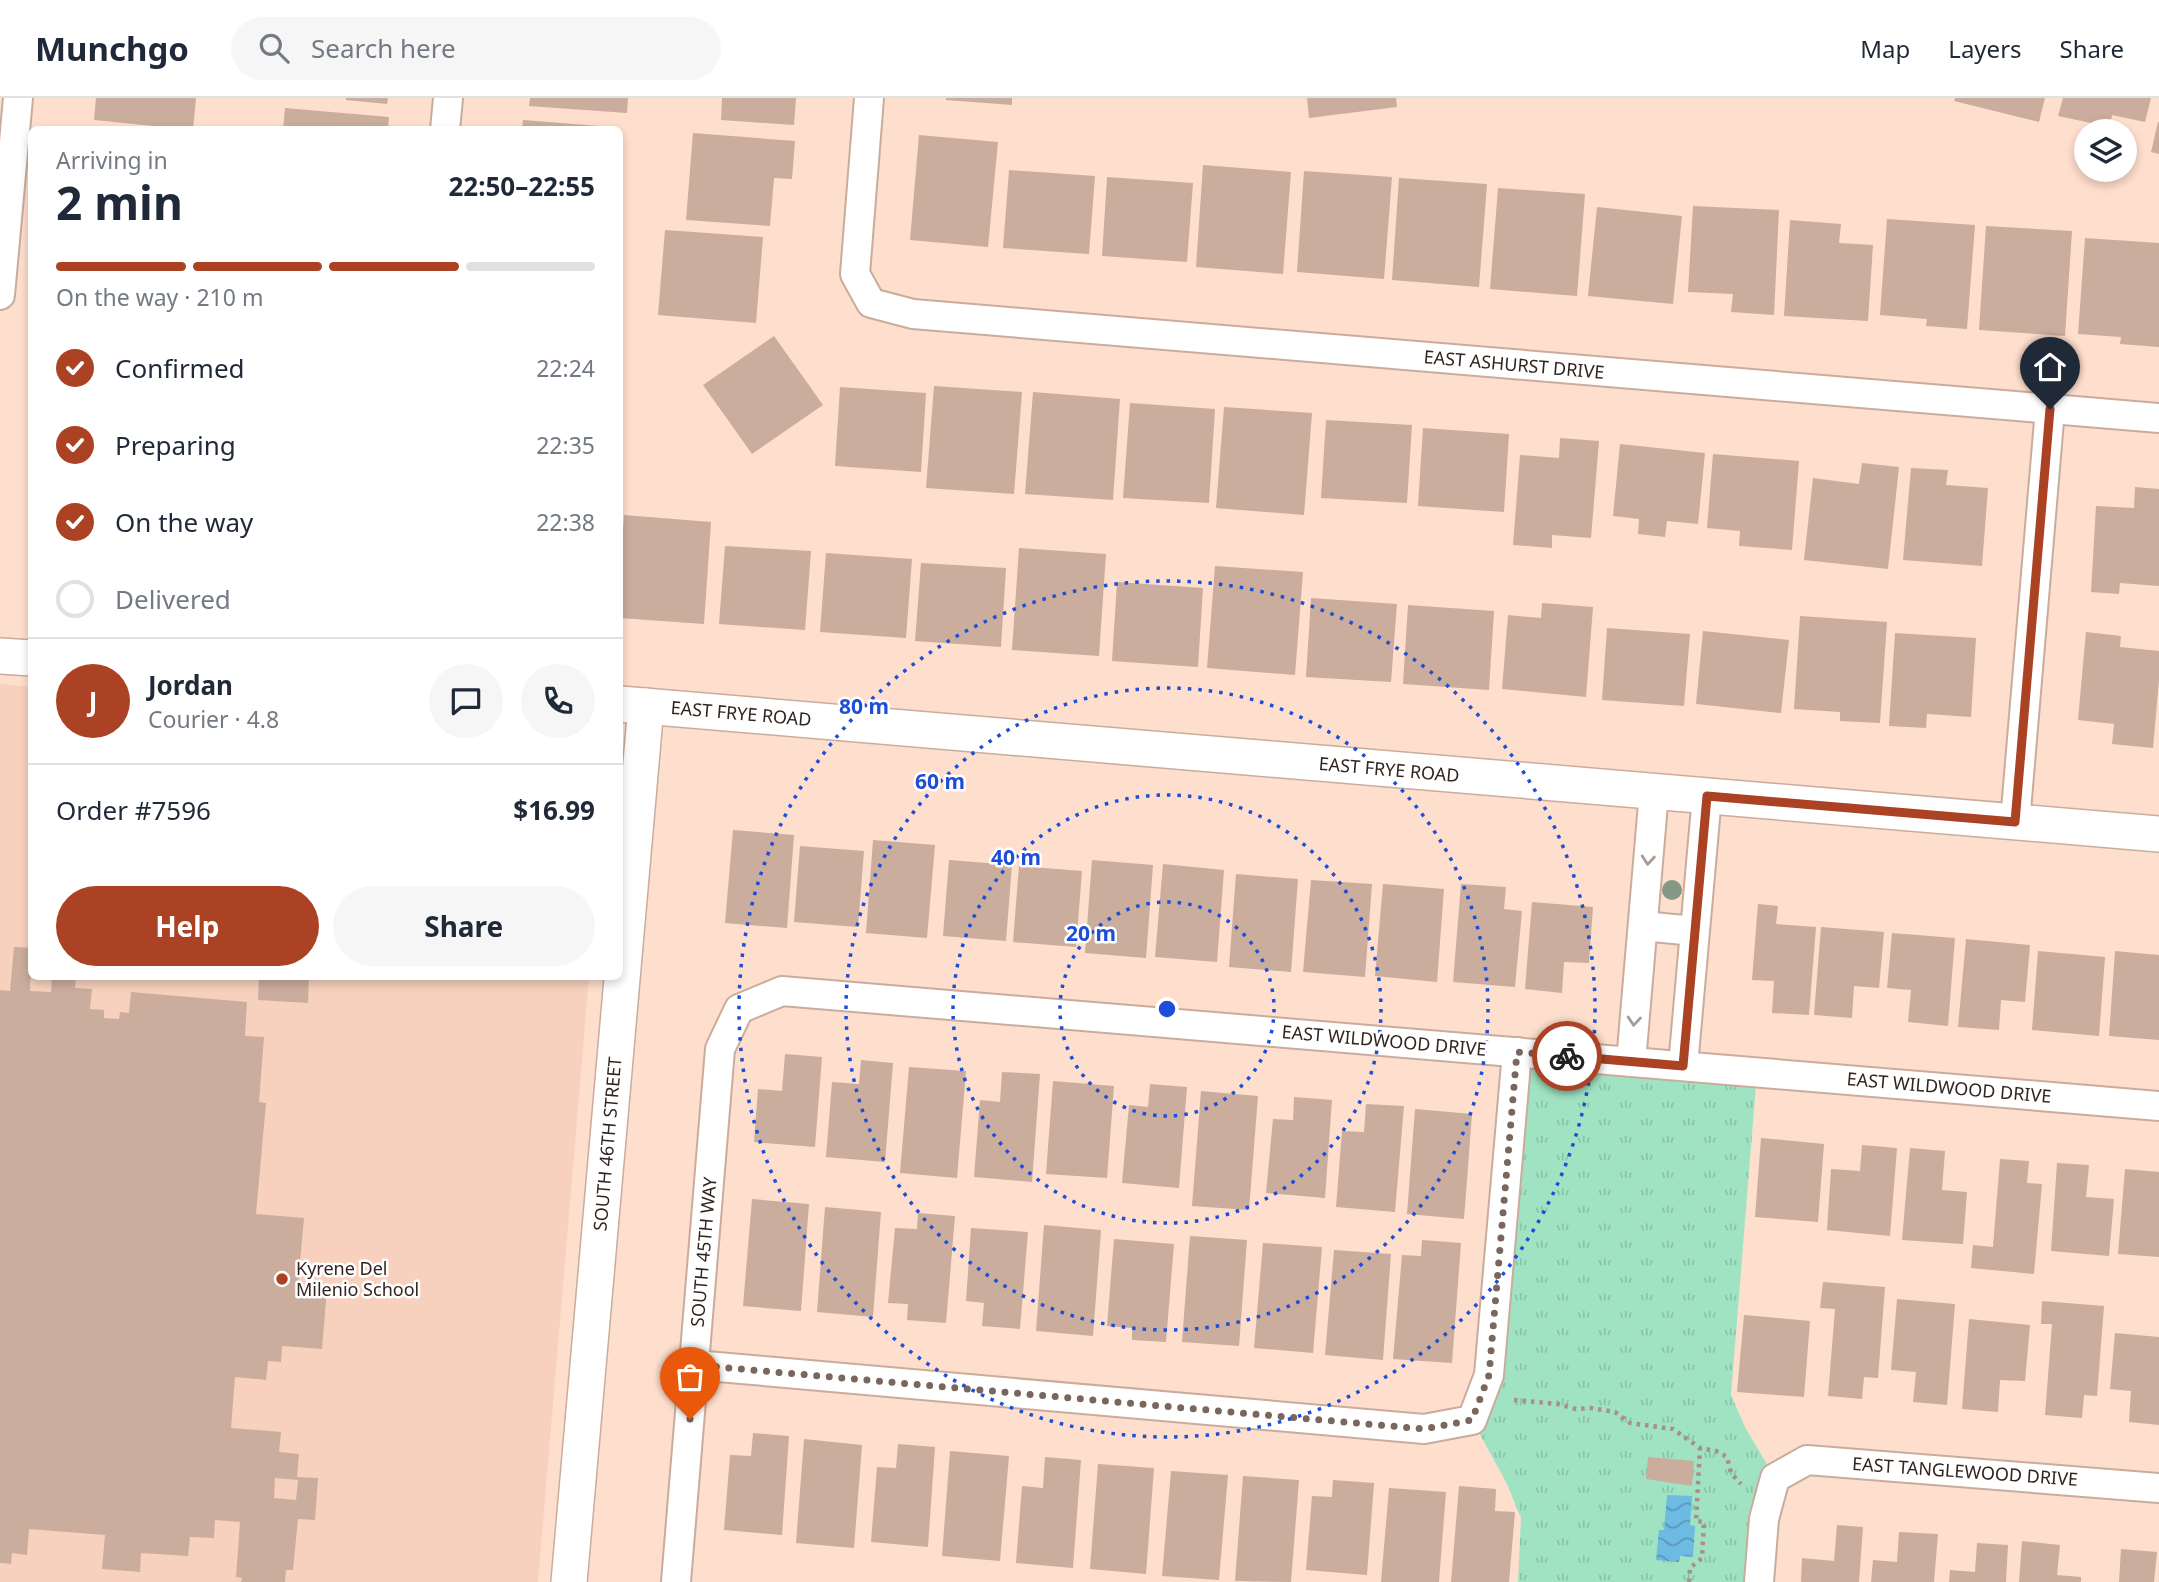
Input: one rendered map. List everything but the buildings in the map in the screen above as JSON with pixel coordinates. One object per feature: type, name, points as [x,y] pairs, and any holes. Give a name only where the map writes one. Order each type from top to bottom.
[{"type":"street","points":[[0,295],[18,98]]},
{"type":"street","points":[[446,126],[448,98]]},
{"type":"street","name":"EAST ASHURST DRIVE","points":[[869,98],[855,274],[871,303],[914,314],[2159,418]]},
{"type":"street","points":[[2015,822],[2050,409]]},
{"type":"street","points":[[0,656],[28,658]]},
{"type":"street","name":"EAST FRYE ROAD","points":[[633,705],[2159,835]]},
{"type":"street","name":"SOUTH 46TH STREET","points":[[623,842],[633,705]]},
{"type":"street","points":[[1631,1062],[1654,792]]},
{"type":"street","points":[[1683,1066],[1707,796]]},
{"type":"street","points":[[1643,926],[1694,931]]},
{"type":"street","name":"SOUTH 46TH STREET","points":[[569,1582],[613,980]]},
{"type":"street","name":"EAST WILDWOOD DRIVE","points":[[739,1009],[782,991],[2159,1106]]},
{"type":"street","name":"SOUTH 45TH WAY","points":[[676,1582],[720,1049],[739,1009]]},
{"type":"street","points":[[695,1365],[1424,1429],[1477,1407],[1489,1375],[1517,1052]]},
{"type":"street","name":"EAST TANGLEWOOD DRIVE","points":[[1772,1487],[1807,1460],[2159,1488]]},
{"type":"street","points":[[1759,1582],[1764,1519],[1772,1487]]},
{"type":"path","points":[[1477,1407],[1558,1404],[1576,1409],[1591,1408],[1615,1412],[1630,1423],[1673,1429],[1700,1448],[1716,1451],[1727,1457],[1731,1473],[1743,1486],[1772,1487]]},
{"type":"path","points":[[1689,1582],[1690,1567],[1702,1558],[1704,1522],[1696,1521],[1700,1448]]},
{"type":"shaded area","name":"Kyrene Del Milenio School","points":[[0,684],[28,687],[28,980],[589,980],[538,1582],[0,1582]]},
{"type":"green space","points":[[1517,1052],[1757,1072],[1731,1395],[1745,1427],[1775,1478],[1759,1582],[1518,1582],[1521,1518],[1507,1484],[1472,1420]]},
{"type":"water","points":[[1667,1495],[1692,1496],[1690,1525],[1695,1526],[1693,1557],[1680,1556],[1679,1562],[1656,1560],[1659,1530],[1664,1530]]},
{"type":"way so far","points":[[690,1419],[695,1365],[1424,1429],[1472,1420],[1489,1375],[1517,1052],[1567,1056]]},
{"type":"place","name":"Kyrene Del Milenio School","points":[[282,1279]]},
{"type":"route","points":[[1567,1056],[1683,1066],[1707,796],[2015,822],[2050,409]]}]
